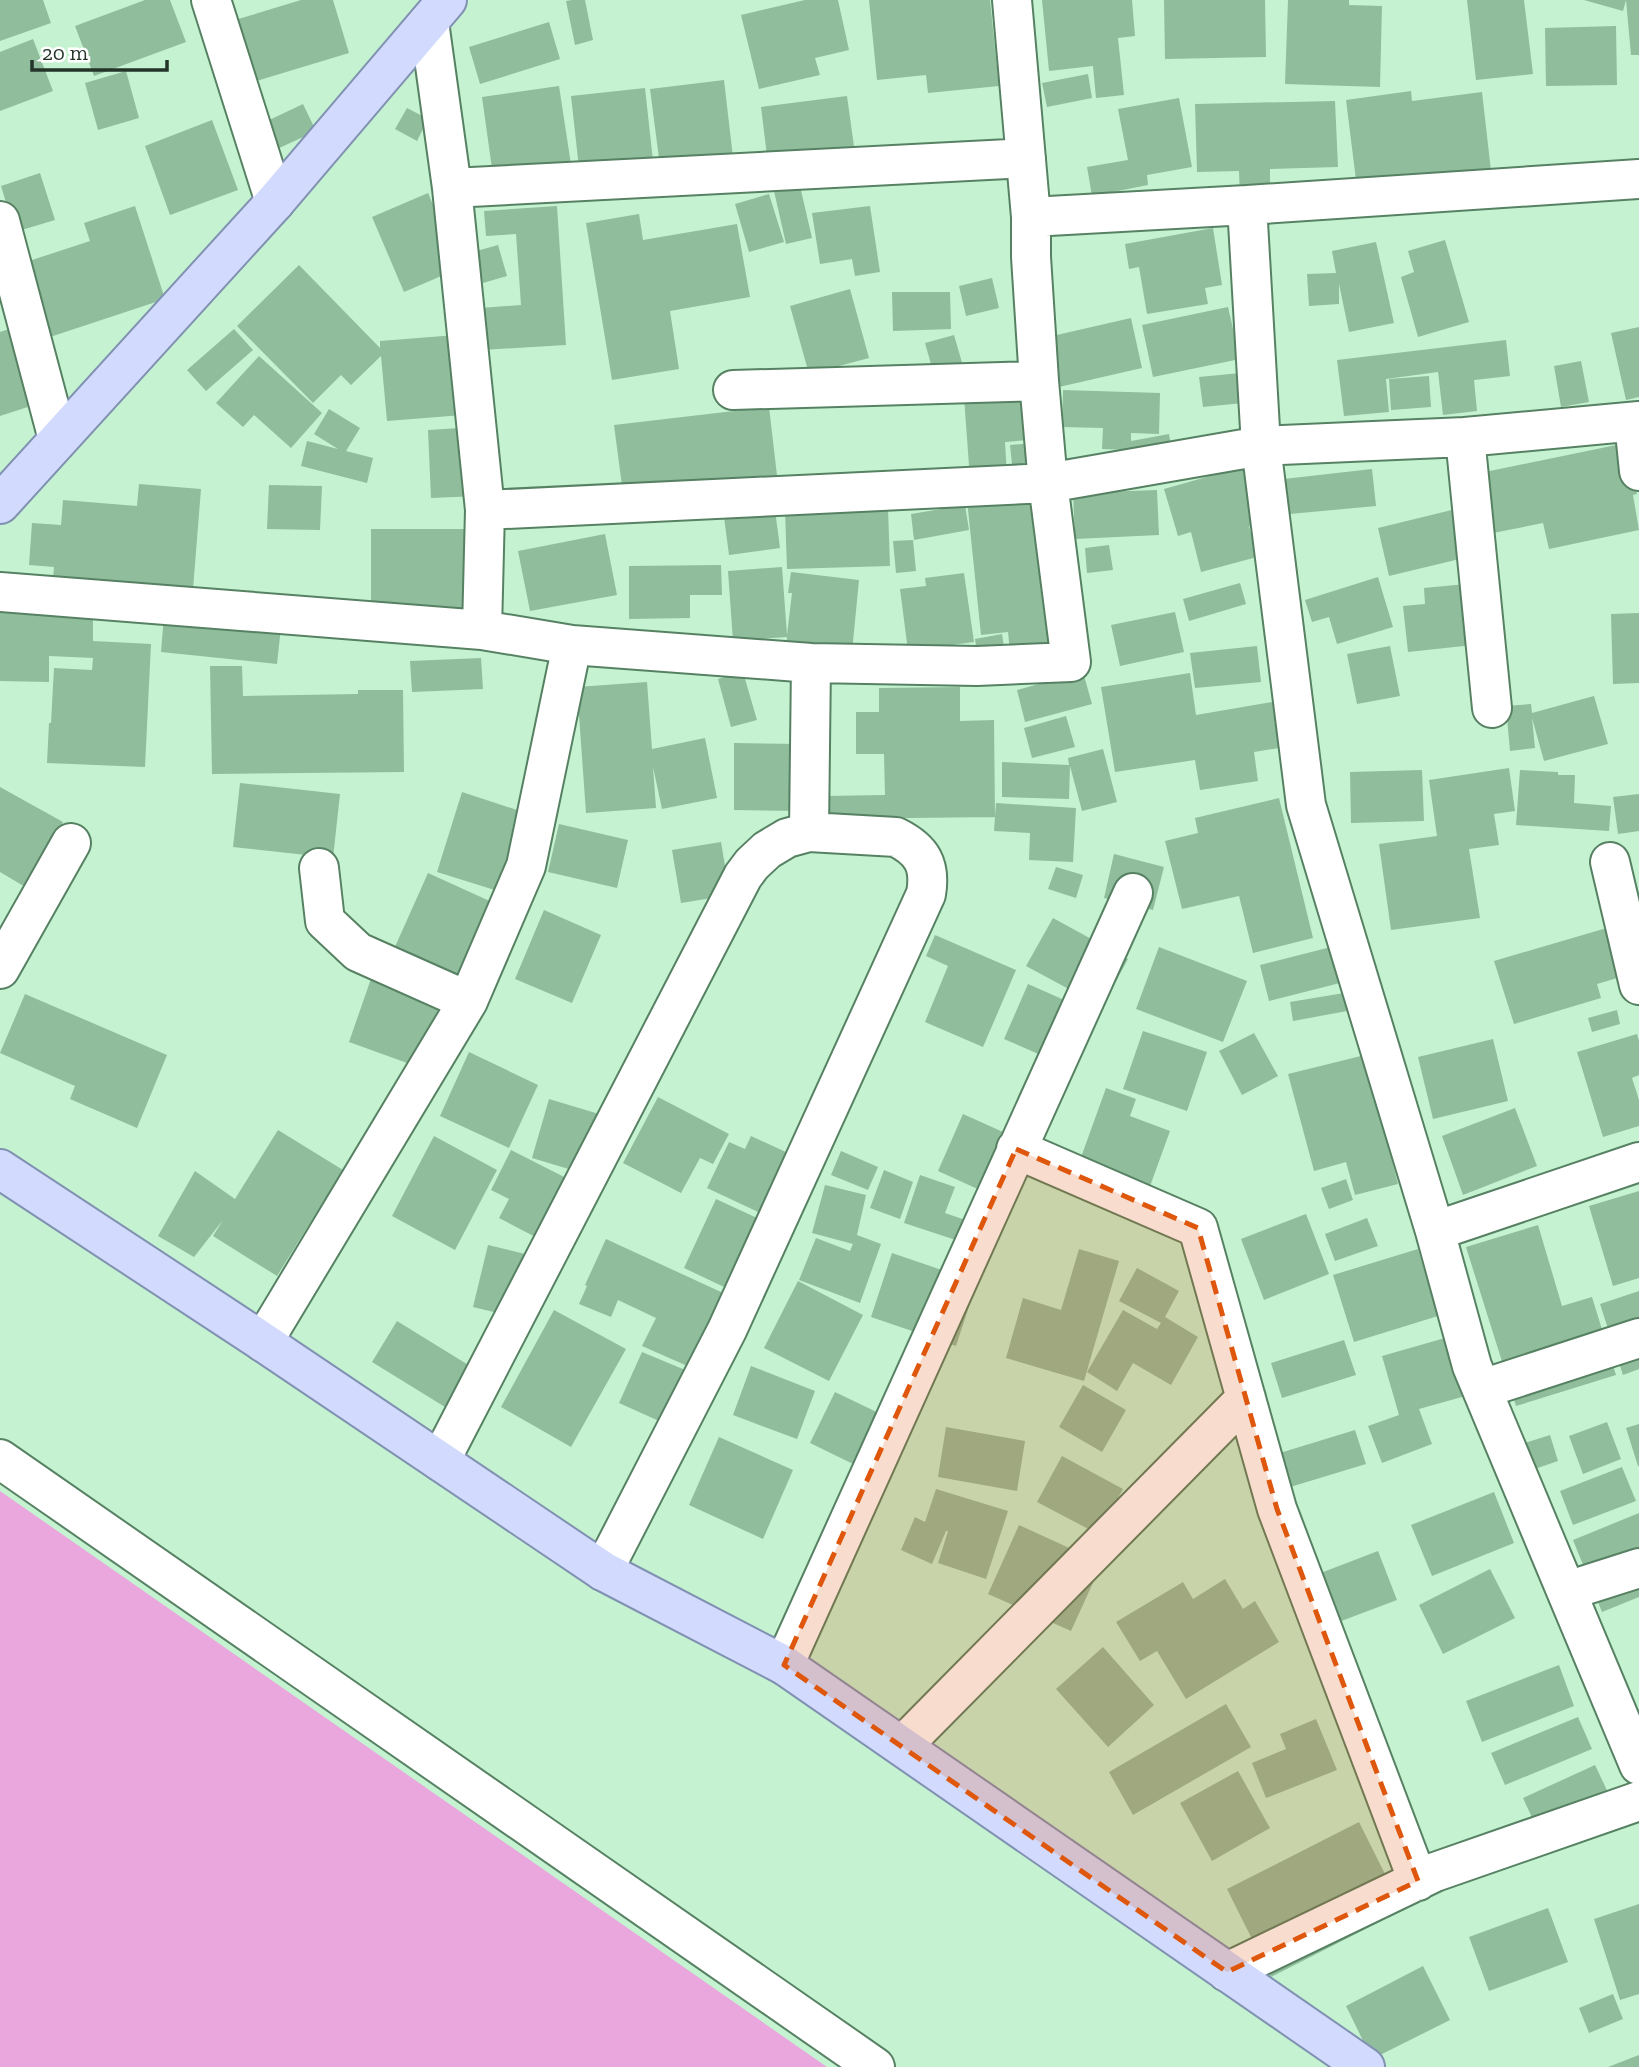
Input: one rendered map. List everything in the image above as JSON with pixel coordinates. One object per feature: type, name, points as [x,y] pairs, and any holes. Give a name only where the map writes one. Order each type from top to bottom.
[{"type":"main road","points":[[0,503],[275,202],[438,11]]},
{"type":"main road","points":[[0,1169],[603,1571],[784,1665],[1365,2067]]},
{"type":"street","points":[[211,0],[275,202]]},
{"type":"street","points":[[0,592],[482,631],[572,645],[811,663],[977,666],[1071,662],[1048,483],[1031,257],[1031,217],[1012,0]]},
{"type":"street","points":[[438,11],[452,188],[485,510],[482,631]]},
{"type":"street","points":[[452,188],[1026,158]]},
{"type":"street","points":[[1031,217],[1639,179]]},
{"type":"street","points":[[1247,205],[1261,446],[1306,805],[1436,1231],[1472,1366],[1639,1765]]},
{"type":"street","points":[[0,221],[58,439]]},
{"type":"street","points":[[733,390],[1039,381]]},
{"type":"street","points":[[485,510],[1048,483],[1261,446],[1465,436],[1637,421],[1639,471]]},
{"type":"street","points":[[1465,436],[1492,708]]},
{"type":"street","points":[[263,1342],[468,1001],[526,866],[572,645]]},
{"type":"street","points":[[809,832],[811,663]]},
{"type":"street","points":[[440,1461],[743,876],[752,864],[767,850],[787,838],[809,832],[896,837],[907,842],[923,859],[927,870],[926,894],[727,1330],[603,1571]]},
{"type":"street","points":[[0,969],[71,843]]},
{"type":"street","points":[[1610,862],[1639,985]]},
{"type":"street","points":[[319,868],[326,921],[358,952],[468,1001]]},
{"type":"street","points":[[784,1665],[1133,892]]},
{"type":"street","points":[[1016,1149],[1198,1228],[1277,1509],[1418,1881]]},
{"type":"street","points":[[1436,1231],[1639,1162]]},
{"type":"street","points":[[1482,1389],[1639,1338]]},
{"type":"street","points":[[902,1746],[1246,1398]]},
{"type":"street","points":[[0,1459],[875,2067]]},
{"type":"street","points":[[1567,1591],[1639,1567]]},
{"type":"street","points":[[1227,1972],[1435,1872],[1639,1801]]},
{"type":"highlighted area","points":[[1016,1149],[1198,1228],[1277,1509],[1418,1881],[1227,1972],[784,1665]]},
{"type":"shaded area","points":[[0,1491],[827,2067],[0,2067]]},
{"type":"building","points":[[0,0],[43,0],[51,23],[0,41]]},
{"type":"building","points":[[145,0],[170,0],[186,42],[94,76],[75,26]]},
{"type":"building","points":[[301,0],[333,0],[349,53],[253,82],[235,20]]},
{"type":"building","points":[[585,0],[593,40],[575,45],[566,1]]},
{"type":"building","points":[[805,0],[838,0],[849,50],[815,58],[820,75],[759,89],[741,15]]},
{"type":"building","points":[[869,0],[990,0],[999,86],[928,93],[926,75],[877,80]]},
{"type":"building","points":[[1042,0],[1132,0],[1135,36],[1118,38],[1124,95],[1096,98],[1093,66],[1049,71]]},
{"type":"building","points":[[1164,0],[1265,0],[1266,57],[1165,59]]},
{"type":"building","points":[[1288,0],[1349,0],[1349,5],[1382,6],[1380,87],[1285,84]]},
{"type":"building","points":[[1467,0],[1524,0],[1533,74],[1476,80]]},
{"type":"building","points":[[1584,0],[1626,0],[1623,11]]},
{"type":"building","points":[[1626,0],[1639,0],[1639,55],[1631,55]]},
{"type":"building","points":[[549,22],[560,59],[480,84],[469,47]]},
{"type":"building","points":[[1616,26],[1617,85],[1546,86],[1545,28]]},
{"type":"building","points":[[33,39],[53,91],[0,111],[0,52]]},
{"type":"building","points":[[126,71],[139,118],[98,130],[85,83]]},
{"type":"building","points":[[1088,74],[1092,98],[1047,107],[1042,83]]},
{"type":"building","points":[[724,80],[734,166],[661,174],[650,89]]},
{"type":"building","points":[[559,86],[572,171],[494,183],[482,97]]},
{"type":"building","points":[[645,88],[654,170],[580,177],[571,96]]},
{"type":"building","points":[[1411,91],[1412,101],[1482,92],[1491,171],[1357,188],[1346,100]]},
{"type":"building","points":[[847,96],[857,168],[770,180],[761,107]]},
{"type":"building","points":[[1179,98],[1192,167],[1147,175],[1148,185],[1092,196],[1087,167],[1128,160],[1118,109]]},
{"type":"building","points":[[1335,101],[1338,167],[1270,169],[1270,198],[1240,199],[1239,171],[1197,172],[1195,104]]},
{"type":"building","points":[[303,104],[316,131],[275,150],[263,123]]},
{"type":"building","points":[[407,108],[428,119],[417,141],[395,129]]},
{"type":"building","points":[[212,120],[238,190],[170,215],[145,146]]},
{"type":"building","points":[[40,173],[55,220],[15,232],[1,186]]},
{"type":"building","points":[[800,186],[812,238],[786,244],[774,191]]},
{"type":"building","points":[[428,193],[460,268],[404,292],[372,217]]},
{"type":"building","points":[[769,194],[784,242],[749,252],[735,204]]},
{"type":"building","points":[[135,206],[165,299],[50,337],[26,262],[90,241],[84,223]]},
{"type":"building","points":[[557,206],[566,345],[482,350],[480,308],[521,305],[516,234],[486,236],[484,211]]},
{"type":"building","points":[[870,206],[880,272],[855,276],[852,259],[820,264],[812,213]]},
{"type":"building","points":[[639,214],[643,240],[737,224],[750,297],[670,311],[679,369],[612,380],[586,223]]},
{"type":"building","points":[[1213,228],[1222,285],[1205,288],[1208,304],[1147,314],[1139,267],[1129,269],[1125,244]]},
{"type":"building","points":[[1445,240],[1469,322],[1418,337],[1401,277],[1414,272],[1408,251]]},
{"type":"building","points":[[1376,242],[1394,323],[1349,332],[1339,284],[1339,304],[1309,306],[1307,274],[1336,273],[1332,251]]},
{"type":"building","points":[[498,245],[507,276],[483,283],[473,252]]},
{"type":"building","points":[[299,265],[380,348],[380,341],[456,335],[463,415],[387,421],[381,356],[351,385],[341,375],[313,403],[237,326]]},
{"type":"building","points":[[992,278],[999,308],[966,316],[959,286]]},
{"type":"building","points":[[850,289],[869,358],[809,374],[790,306]]},
{"type":"building","points":[[892,292],[950,292],[951,329],[893,331]]},
{"type":"building","points":[[1228,307],[1240,359],[1153,377],[1142,325]]},
{"type":"building","points":[[1131,318],[1142,368],[1059,387],[1048,337]]},
{"type":"building","points":[[1639,327],[1639,397],[1626,400],[1611,333]]},
{"type":"building","points":[[9,329],[34,405],[0,416],[0,332]]},
{"type":"building","points":[[234,329],[253,350],[206,391],[187,370]]},
{"type":"building","points":[[954,335],[965,373],[936,382],[925,343]]},
{"type":"building","points":[[1506,340],[1510,376],[1474,380],[1477,411],[1443,415],[1438,372],[1386,379],[1389,412],[1344,416],[1337,360]]},
{"type":"building","points":[[259,356],[322,413],[291,448],[254,415],[243,427],[216,403]]},
{"type":"building","points":[[1581,361],[1589,402],[1561,407],[1554,366]]},
{"type":"building","points":[[1240,373],[1243,403],[1203,407],[1199,377]]},
{"type":"building","points":[[1429,376],[1431,407],[1391,410],[1389,379]]},
{"type":"building","points":[[1063,390],[1160,393],[1159,434],[1131,433],[1131,441],[1169,434],[1173,458],[1128,450],[1102,449],[1103,428],[1062,427]]},
{"type":"building","points":[[1037,391],[1041,439],[1005,442],[1007,476],[970,479],[964,397]]},
{"type":"building","points":[[769,407],[778,484],[624,501],[614,425]]},
{"type":"building","points":[[329,409],[360,428],[346,451],[373,458],[367,483],[301,466],[307,441],[338,449],[314,434]]},
{"type":"building","points":[[476,427],[479,496],[431,498],[428,430]]},
{"type":"building","points":[[1033,443],[1036,471],[1013,474],[1010,445]]},
{"type":"building","points":[[1626,443],[1637,494],[1633,495],[1639,530],[1549,549],[1543,523],[1493,533],[1480,473]]},
{"type":"building","points":[[1249,465],[1265,521],[1249,526],[1257,557],[1201,572],[1191,532],[1178,536],[1164,489]]},
{"type":"building","points":[[1372,469],[1376,506],[1279,515],[1275,480]]},
{"type":"building","points":[[139,484],[201,489],[192,602],[52,590],[54,567],[29,565],[32,523],[61,525],[63,500],[137,506]]},
{"type":"building","points":[[269,485],[322,486],[320,530],[267,529]]},
{"type":"building","points":[[1157,490],[1159,535],[1075,539],[1073,493]]},
{"type":"building","points":[[1048,492],[1064,656],[1011,662],[1008,632],[981,635],[967,500]]},
{"type":"building","points":[[965,505],[969,530],[914,540],[911,514]]},
{"type":"building","points":[[888,508],[890,566],[787,569],[785,510]]},
{"type":"building","points":[[1460,508],[1472,556],[1389,576],[1378,528]]},
{"type":"building","points":[[775,510],[780,548],[729,555],[724,517]]},
{"type":"building","points":[[371,529],[469,529],[472,608],[371,609]]},
{"type":"building","points":[[605,534],[617,595],[530,611],[518,551]]},
{"type":"building","points":[[913,540],[916,571],[896,573],[893,541]]},
{"type":"building","points":[[1109,545],[1113,570],[1087,573],[1085,548]]},
{"type":"building","points":[[721,565],[722,595],[690,595],[690,618],[629,619],[629,566]]},
{"type":"building","points":[[782,567],[787,635],[792,593],[788,593],[791,572],[859,580],[852,652],[786,645],[787,637],[733,641],[728,571]]},
{"type":"building","points":[[964,573],[974,642],[908,651],[900,589],[926,586],[925,578]]},
{"type":"building","points":[[1378,577],[1393,627],[1337,644],[1329,617],[1312,622],[1305,600]]},
{"type":"building","points":[[1240,583],[1246,604],[1189,621],[1183,599]]},
{"type":"building","points":[[1466,584],[1473,645],[1408,652],[1403,606],[1425,604],[1424,588]]},
{"type":"building","points":[[0,610],[93,611],[93,641],[151,644],[145,767],[47,763],[54,668],[92,670],[93,658],[49,656],[49,682],[0,681]]},
{"type":"building","points":[[1175,612],[1184,652],[1120,666],[1111,625]]},
{"type":"building","points":[[1639,613],[1639,683],[1613,684],[1611,614]]},
{"type":"building","points":[[164,615],[281,627],[277,664],[161,652]]},
{"type":"building","points":[[1002,634],[1006,660],[979,665],[975,639]]},
{"type":"building","points":[[1257,646],[1261,682],[1195,688],[1190,653]]},
{"type":"building","points":[[1390,646],[1400,696],[1357,704],[1347,654]]},
{"type":"building","points":[[481,658],[483,689],[412,692],[410,661]]},
{"type":"building","points":[[210,666],[242,666],[243,696],[358,694],[358,690],[403,690],[404,772],[212,774]]},
{"type":"building","points":[[743,672],[757,720],[731,727],[718,679]]},
{"type":"building","points":[[1083,672],[1092,704],[1025,722],[1017,690]]},
{"type":"building","points":[[1190,673],[1196,715],[1284,700],[1291,746],[1254,752],[1258,781],[1200,790],[1195,760],[1115,772],[1101,687]]},
{"type":"building","points":[[647,682],[652,749],[705,738],[717,798],[662,809],[653,767],[656,808],[586,813],[577,687]]},
{"type":"building","points":[[960,687],[960,721],[994,720],[995,817],[826,819],[826,796],[885,795],[884,754],[856,754],[856,712],[879,712],[879,688]]},
{"type":"building","points":[[1594,696],[1608,744],[1544,761],[1532,718],[1535,748],[1510,751],[1506,706],[1531,704],[1532,713]]},
{"type":"building","points":[[1066,716],[1075,747],[1032,758],[1024,728]]},
{"type":"building","points":[[734,743],[801,744],[801,811],[734,810]]},
{"type":"building","points":[[1103,749],[1117,802],[1082,811],[1070,766],[1069,799],[1002,797],[1002,762],[1069,765],[1068,758]]},
{"type":"building","points":[[1509,768],[1515,811],[1494,814],[1499,845],[1469,849],[1480,918],[1391,930],[1379,844],[1437,836],[1429,780]]},
{"type":"building","points":[[1422,770],[1424,821],[1351,823],[1350,772]]},
{"type":"building","points":[[1520,770],[1575,775],[1574,803],[1611,806],[1609,831],[1516,825]]},
{"type":"building","points":[[240,783],[340,794],[333,858],[233,847]]},
{"type":"building","points":[[0,787],[63,822],[27,888],[0,872]]},
{"type":"building","points":[[462,792],[526,813],[501,892],[437,872]]},
{"type":"building","points":[[1639,794],[1639,831],[1618,834],[1613,797]]},
{"type":"building","points":[[1279,798],[1313,938],[1253,953],[1239,896],[1182,909],[1165,841],[1198,833],[1195,818]]},
{"type":"building","points":[[996,803],[1076,808],[1073,862],[1029,860],[1030,833],[994,831]]},
{"type":"building","points":[[559,824],[628,840],[617,888],[548,872]]},
{"type":"building","points":[[721,842],[730,895],[681,903],[672,850]]},
{"type":"building","points":[[1114,854],[1164,867],[1153,910],[1104,898]]},
{"type":"building","points":[[1056,867],[1083,875],[1076,898],[1048,889]]},
{"type":"building","points":[[428,873],[505,908],[471,984],[394,949]]},
{"type":"building","points":[[544,910],[601,935],[572,1003],[515,979]]},
{"type":"building","points":[[1053,918],[1128,959],[1102,1007],[1026,966]]},
{"type":"building","points":[[1610,927],[1624,976],[1597,984],[1601,998],[1514,1024],[1494,961]]},
{"type":"building","points":[[935,935],[1016,970],[983,1047],[925,1022],[948,966],[926,956]]},
{"type":"building","points":[[1159,947],[1247,981],[1223,1042],[1136,1009]]},
{"type":"building","points":[[1331,947],[1340,983],[1269,1001],[1260,965]]},
{"type":"building","points":[[373,973],[446,999],[421,1068],[349,1042]]},
{"type":"building","points":[[1028,984],[1096,1014],[1073,1069],[1004,1039]]},
{"type":"building","points":[[1344,993],[1347,1011],[1293,1021],[1290,1002]]},
{"type":"building","points":[[25,994],[167,1055],[137,1128],[70,1099],[75,1086],[0,1053]]},
{"type":"building","points":[[1617,1010],[1620,1024],[1592,1032],[1588,1018]]},
{"type":"building","points":[[1143,1031],[1207,1052],[1187,1111],[1123,1089]]},
{"type":"building","points":[[1254,1033],[1278,1076],[1242,1095],[1219,1051]]},
{"type":"building","points":[[1637,1034],[1639,1075],[1632,1078],[1639,1100],[1639,1126],[1603,1137],[1577,1052]]},
{"type":"building","points":[[1493,1039],[1508,1101],[1433,1119],[1418,1057]]},
{"type":"building","points":[[469,1052],[538,1085],[509,1148],[440,1116]]},
{"type":"building","points":[[1365,1055],[1398,1184],[1355,1195],[1346,1162],[1314,1171],[1288,1074]]},
{"type":"building","points":[[1106,1088],[1136,1099],[1130,1116],[1170,1131],[1145,1200],[1075,1174]]},
{"type":"building","points":[[658,1097],[729,1134],[713,1164],[700,1158],[681,1193],[623,1163]]},
{"type":"building","points":[[549,1099],[599,1114],[582,1173],[532,1158]]},
{"type":"building","points":[[1515,1108],[1537,1166],[1463,1195],[1442,1136]]},
{"type":"building","points":[[963,1114],[1030,1144],[1004,1201],[938,1171]]},
{"type":"building","points":[[278,1130],[343,1170],[277,1276],[213,1236],[223,1220],[194,1257],[158,1236],[195,1171],[235,1199]]},
{"type":"building","points":[[434,1136],[497,1170],[455,1250],[392,1216]]},
{"type":"building","points":[[751,1136],[801,1159],[773,1219],[707,1188],[729,1142],[745,1149]]},
{"type":"building","points":[[511,1150],[574,1182],[545,1242],[499,1218],[509,1199],[491,1190]]},
{"type":"building","points":[[841,1151],[878,1167],[868,1190],[831,1175]]},
{"type":"building","points":[[884,1170],[913,1182],[900,1219],[870,1208]]},
{"type":"building","points":[[920,1175],[955,1187],[945,1213],[980,1225],[974,1246],[904,1223]]},
{"type":"building","points":[[1346,1179],[1353,1200],[1329,1209],[1321,1188]]},
{"type":"building","points":[[825,1185],[866,1195],[857,1235],[881,1244],[860,1303],[799,1280],[816,1238],[850,1251],[853,1244],[812,1233]]},
{"type":"building","points":[[1639,1191],[1639,1278],[1613,1286],[1589,1206]]},
{"type":"building","points":[[716,1199],[772,1225],[741,1295],[684,1268]]},
{"type":"building","points":[[1306,1214],[1329,1274],[1264,1300],[1241,1239]]},
{"type":"building","points":[[1367,1218],[1378,1246],[1335,1261],[1325,1234]]},
{"type":"building","points":[[1538,1225],[1562,1306],[1592,1297],[1616,1375],[1516,1406],[1466,1247]]},
{"type":"building","points":[[606,1239],[734,1298],[701,1372],[642,1346],[656,1318],[618,1300],[611,1317],[579,1304]]},
{"type":"building","points":[[488,1245],[525,1254],[510,1316],[473,1307]]},
{"type":"building","points":[[1079,1249],[1119,1261],[1084,1381],[1006,1358],[1023,1298],[1061,1310]]},
{"type":"building","points":[[1418,1249],[1438,1316],[1354,1342],[1333,1275]]},
{"type":"building","points":[[892,1253],[977,1282],[956,1346],[871,1317]]},
{"type":"building","points":[[1137,1268],[1179,1291],[1165,1317],[1198,1337],[1171,1385],[1133,1363],[1117,1391],[1087,1372],[1123,1310],[1157,1329],[1161,1323],[1119,1301]]},
{"type":"building","points":[[798,1281],[863,1315],[829,1381],[764,1348]]},
{"type":"building","points":[[1639,1291],[1639,1369],[1623,1375],[1600,1304]]},
{"type":"building","points":[[554,1310],[626,1349],[571,1447],[501,1407]]},
{"type":"building","points":[[397,1321],[470,1366],[445,1407],[372,1362]]},
{"type":"building","points":[[1452,1336],[1469,1395],[1419,1409],[1432,1444],[1382,1463],[1368,1426],[1399,1415],[1382,1356]]},
{"type":"building","points":[[1344,1340],[1356,1375],[1282,1398],[1271,1363]]},
{"type":"building","points":[[642,1352],[690,1372],[668,1425],[619,1403]]},
{"type":"building","points":[[751,1366],[815,1391],[797,1439],[733,1415]]},
{"type":"building","points":[[1083,1385],[1126,1410],[1102,1452],[1059,1427]]},
{"type":"building","points":[[835,1392],[912,1429],[888,1481],[810,1443]]},
{"type":"building","points":[[1607,1422],[1621,1459],[1583,1474],[1569,1436]]},
{"type":"building","points":[[1639,1424],[1639,1466],[1638,1466],[1626,1428]]},
{"type":"building","points":[[946,1427],[1025,1441],[1017,1491],[938,1477]]},
{"type":"building","points":[[1355,1430],[1366,1464],[1277,1491],[1267,1457]]},
{"type":"building","points":[[1550,1435],[1558,1461],[1526,1472],[1518,1445]]},
{"type":"building","points":[[719,1437],[793,1470],[763,1539],[689,1505]]},
{"type":"building","points":[[1062,1456],[1123,1489],[1098,1534],[1037,1502]]},
{"type":"building","points":[[1622,1467],[1636,1501],[1573,1525],[1560,1491]]},
{"type":"building","points":[[936,1489],[1008,1511],[986,1579],[938,1563],[948,1531],[932,1564],[901,1550],[915,1517],[925,1522]]},
{"type":"building","points":[[1494,1492],[1514,1543],[1432,1576],[1411,1525]]},
{"type":"building","points":[[1639,1513],[1639,1597],[1602,1612],[1573,1540]]},
{"type":"building","points":[[1019,1525],[1102,1563],[1071,1631],[988,1594]]},
{"type":"building","points":[[1378,1551],[1397,1600],[1336,1623],[1318,1574]]},
{"type":"building","points":[[1490,1569],[1515,1618],[1443,1654],[1419,1605]]},
{"type":"building","points":[[1225,1579],[1243,1609],[1255,1601],[1279,1642],[1186,1699],[1157,1651],[1140,1661],[1116,1622],[1183,1582],[1193,1599]]},
{"type":"building","points":[[1103,1647],[1154,1705],[1108,1747],[1056,1689]]},
{"type":"building","points":[[1559,1665],[1574,1706],[1482,1742],[1466,1701]]},
{"type":"building","points":[[1226,1704],[1251,1747],[1133,1815],[1109,1772]]},
{"type":"building","points":[[1578,1717],[1592,1749],[1505,1785],[1491,1753]]},
{"type":"building","points":[[1316,1719],[1337,1770],[1266,1798],[1252,1763],[1286,1749],[1280,1734]]},
{"type":"building","points":[[1595,1765],[1613,1803],[1541,1837],[1523,1798]]},
{"type":"building","points":[[1238,1771],[1270,1828],[1212,1861],[1180,1803]]},
{"type":"building","points":[[1359,1822],[1403,1910],[1271,1977],[1227,1889]]},
{"type":"building","points":[[1639,1904],[1639,1994],[1620,2000],[1594,1919]]},
{"type":"building","points":[[1548,1908],[1568,1962],[1489,1991],[1469,1937]]},
{"type":"building","points":[[1423,1966],[1450,2020],[1372,2059],[1346,2006]]},
{"type":"building","points":[[1613,1994],[1623,2019],[1589,2033],[1579,2008]]},
{"type":"building","points":[[1639,2055],[1639,2067],[1608,2067]]}]
